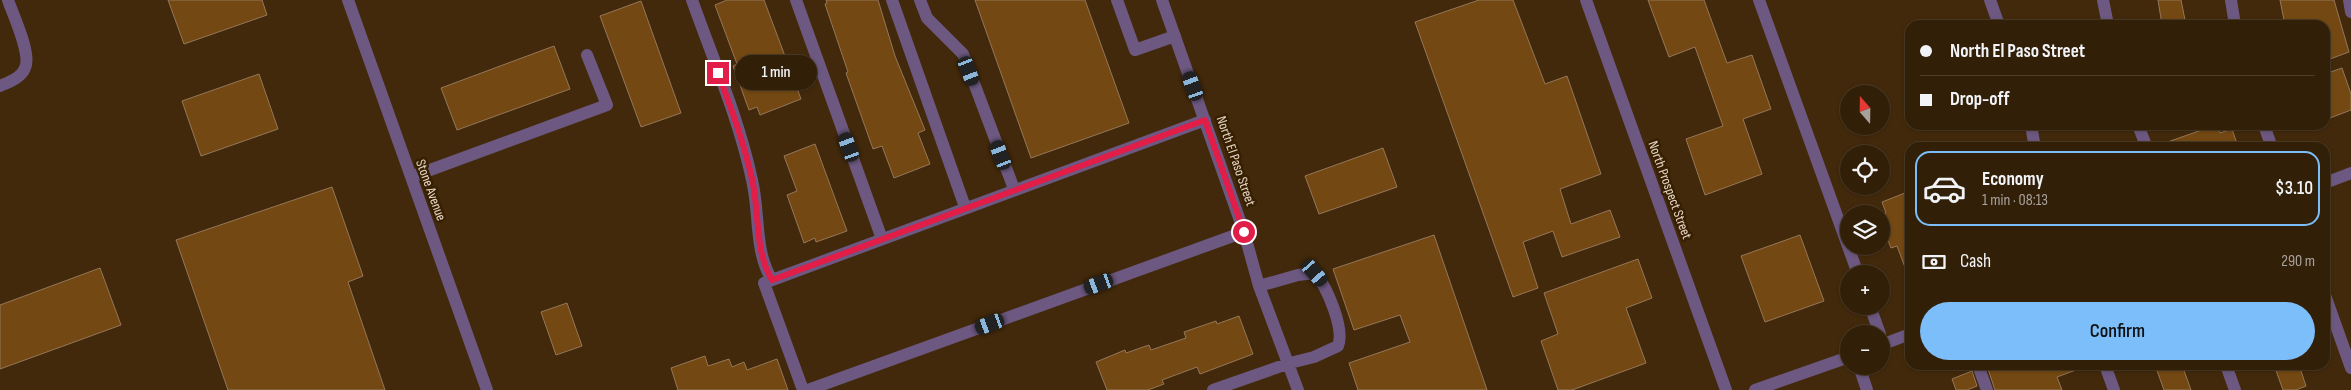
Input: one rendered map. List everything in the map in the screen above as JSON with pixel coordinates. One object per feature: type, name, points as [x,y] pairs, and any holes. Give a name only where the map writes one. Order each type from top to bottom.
[{"type":"street","points":[[0,86],[14,80],[26,68],[27,54],[8,0]]},
{"type":"street","name":"Stone Avenue","points":[[348,0],[487,390]]},
{"type":"street","points":[[692,0],[732,109],[750,171],[757,207],[764,266],[772,280]]},
{"type":"street","points":[[796,0],[882,239]]},
{"type":"street","points":[[892,0],[965,207]]},
{"type":"street","points":[[920,0],[927,18],[963,54],[1014,189]]},
{"type":"street","points":[[1117,0],[1135,50],[1175,36]]},
{"type":"street","name":"North El Paso Street","points":[[1162,0],[1244,232],[1259,286],[1290,362],[1298,390]]},
{"type":"street","name":"North Prospect Street","points":[[1586,0],[1726,390]]},
{"type":"street","points":[[1759,0],[1855,265]]},
{"type":"street","points":[[1990,0],[1997,20]]},
{"type":"street","points":[[2103,0],[2107,20]]},
{"type":"street","points":[[2231,0],[2234,20]]},
{"type":"street","points":[[2349,0],[2351,12]]},
{"type":"street","points":[[411,177],[607,105],[587,55]]},
{"type":"street","points":[[803,390],[764,283],[965,207],[1205,120]]},
{"type":"street","points":[[2140,130],[2145,142]]},
{"type":"street","points":[[2266,130],[2270,142]]},
{"type":"street","points":[[2330,181],[2351,173]]},
{"type":"street","points":[[808,390],[1244,232]]},
{"type":"street","points":[[1213,390],[1290,362],[1314,357],[1338,346],[1342,337],[1324,284],[1315,273],[1298,275],[1259,286]]},
{"type":"street","points":[[2330,309],[2351,368]]},
{"type":"street","points":[[1890,338],[1905,335]]},
{"type":"street","points":[[1755,390],[1840,360]]},
{"type":"street","points":[[1980,370],[1987,390]]},
{"type":"street","points":[[2106,370],[2114,390]]},
{"type":"street","points":[[2228,370],[2235,390]]},
{"type":"street","points":[[1862,375],[1868,390]]},
{"type":"building","points":[[168,0],[262,0],[267,15],[184,44]]},
{"type":"building","points":[[727,0],[764,0],[801,99],[760,115],[757,107],[749,110],[733,66],[737,64],[715,5]]},
{"type":"building","points":[[826,0],[878,0],[895,56],[925,130],[918,133],[930,164],[894,178],[882,146],[873,149],[846,73],[848,72],[825,4],[827,3]]},
{"type":"building","points":[[975,0],[1085,0],[1129,123],[1031,158]]},
{"type":"building","points":[[1479,0],[1513,0],[1545,84],[1567,76],[1601,174],[1560,189],[1571,224],[1610,210],[1620,237],[1562,257],[1553,231],[1523,242],[1538,288],[1513,297],[1415,22]]},
{"type":"building","points":[[1648,0],[1704,0],[1727,63],[1752,55],[1771,109],[1743,119],[1762,174],[1705,195],[1686,139],[1723,126],[1695,47],[1669,57]]},
{"type":"building","points":[[2158,0],[2181,0],[2185,20],[2161,20]]},
{"type":"building","points":[[2280,0],[2334,0],[2349,52],[2330,59],[2330,20],[2284,20]]},
{"type":"building","points":[[641,1],[681,113],[641,127],[600,16]]},
{"type":"building","points":[[554,46],[570,89],[457,130],[441,88]]},
{"type":"building","points":[[2342,68],[2351,94],[2351,110],[2330,118],[2330,72]]},
{"type":"building","points":[[259,74],[278,129],[201,156],[182,101]]},
{"type":"building","points":[[2202,130],[2218,130],[2220,133],[2232,130],[2236,142],[2168,142]]},
{"type":"building","points":[[815,144],[847,231],[816,242],[815,238],[804,243],[787,195],[797,191],[784,156]]},
{"type":"building","points":[[1383,148],[1397,187],[1319,214],[1305,176]]},
{"type":"building","points":[[332,187],[363,276],[348,282],[385,390],[228,390],[176,240]]},
{"type":"building","points":[[1905,193],[1905,267],[1897,246],[1891,248],[1890,245],[1890,205],[1883,205],[1882,202]]},
{"type":"building","points":[[1434,235],[1487,390],[1358,390],[1349,363],[1410,342],[1400,315],[1354,330],[1333,269]]},
{"type":"building","points":[[1800,235],[1824,301],[1765,322],[1741,256]]},
{"type":"building","points":[[1638,259],[1652,298],[1626,308],[1646,363],[1572,390],[1558,390],[1541,341],[1558,334],[1544,293]]},
{"type":"building","points":[[100,268],[121,325],[0,369],[0,305]]},
{"type":"building","points":[[567,303],[582,346],[556,355],[541,312]]},
{"type":"building","points":[[1239,316],[1253,354],[1200,374],[1197,367],[1162,380],[1164,384],[1148,390],[1107,390],[1096,362],[1125,350],[1126,353],[1149,345],[1151,350],[1186,338],[1184,332],[1216,321],[1217,324]]},
{"type":"building","points":[[705,356],[708,366],[729,359],[732,367],[744,362],[747,370],[777,359],[788,390],[678,390],[671,368]]},
{"type":"building","points":[[1988,370],[2076,370],[2057,377],[2062,390],[1995,390]]},
{"type":"building","points":[[2157,370],[2184,370],[2191,390],[2164,390]]},
{"type":"building","points":[[2276,370],[2301,370],[2306,386],[2296,390],[2283,390]]},
{"type":"building","points":[[1972,371],[1977,386],[1967,390],[1956,390],[1952,379]]},
{"type":"route","points":[[718,73],[732,109],[752,180],[757,207],[760,247],[764,266],[772,280],[1205,120],[1244,232]]}]
